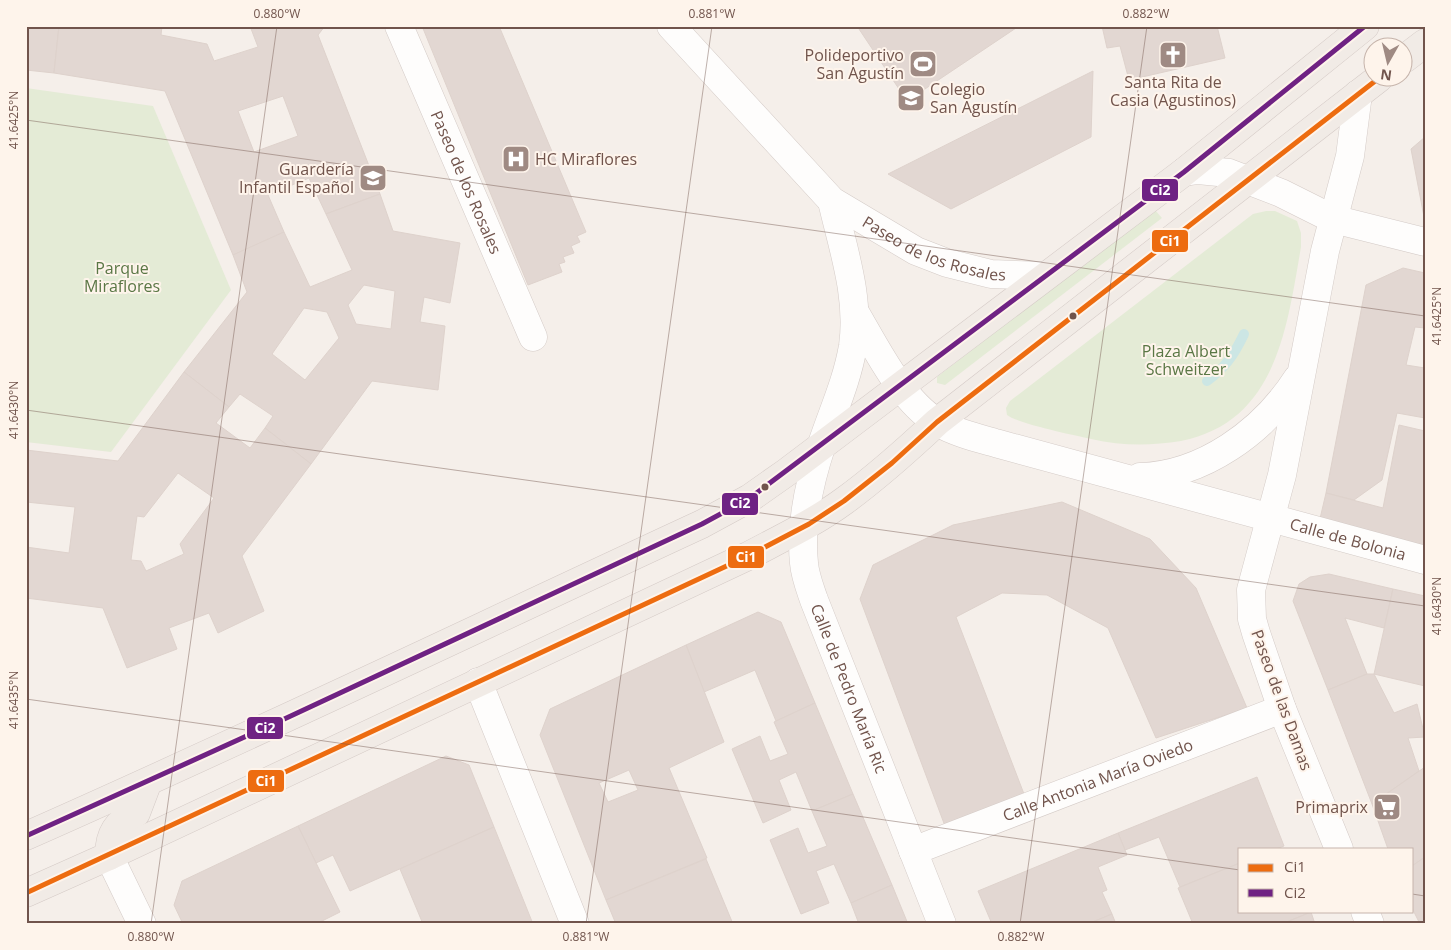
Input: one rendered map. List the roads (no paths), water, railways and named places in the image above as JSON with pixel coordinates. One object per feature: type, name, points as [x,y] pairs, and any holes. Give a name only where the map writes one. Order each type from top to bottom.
[{"type":"main road","points":[[26,836],[146,784],[702,524],[750,498],[1184,172],[1365,26]]},
{"type":"main road","points":[[1414,51],[1425,43]]},
{"type":"main road","points":[[26,893],[109,856],[748,556],[804,527],[844,502],[907,450],[937,422],[1366,88]]},
{"type":"main road","points":[[109,856],[113,832],[120,822],[136,813],[146,784]]},
{"type":"street","name":"Paseo de los Rosales","points":[[399,26],[533,337]]},
{"type":"street","name":"Paseo de los Rosales","points":[[671,26],[832,201],[916,251],[947,263],[991,274],[1044,276]]},
{"type":"street","points":[[937,422],[982,439],[1271,519],[1333,219],[1350,156],[1358,94]]},
{"type":"street","points":[[1184,172],[1214,171],[1248,179],[1333,219],[1425,242]]},
{"type":"street","name":"Paseo de los Rosales","points":[[822,445],[846,382],[856,314],[853,290],[832,201]]},
{"type":"street","name":"Paseo de los Rosales","points":[[856,314],[880,356],[901,385],[925,413],[937,422]]},
{"type":"street","points":[[1128,478],[1164,475],[1184,469],[1206,461],[1231,446],[1272,412],[1302,372]]},
{"type":"street","name":"Calle de Pedro María Ric","points":[[822,445],[804,527],[804,564],[811,590],[942,924]]},
{"type":"street","name":"Calle de Bolonia","points":[[1271,519],[1425,560]]},
{"type":"street","name":"Paseo de las Damas","points":[[1271,519],[1256,569],[1251,605],[1256,634],[1282,709],[1339,848]]},
{"type":"street","points":[[478,682],[575,924]]},
{"type":"street","name":"Calle Antonia María Oviedo","points":[[913,851],[1282,709]]},
{"type":"street","points":[[109,856],[142,924]]},
{"type":"street","points":[[1364,912],[1370,924]]},
{"type":"waterway","points":[[1207,381],[1228,360],[1244,334]]},
{"type":"place","name":"Santa Rita de Casia (Agustinos)","points":[[1173,55]]},
{"type":"place","name":"Polideportivo San Agustín","points":[[923,64]]},
{"type":"place","name":"Colegio San Agustín","points":[[911,98]]},
{"type":"place","name":"HC Miraflores","points":[[516,159]]},
{"type":"place","name":"Guardería Infantil Español","points":[[373,178]]},
{"type":"place","name":"Primaprix","points":[[1387,807]]},
{"type":"park label","name":"Parque Miraflores","points":[[122,277]]},
{"type":"park label","name":"Plaza Albert Schweitzer","points":[[1186,360]]}]
